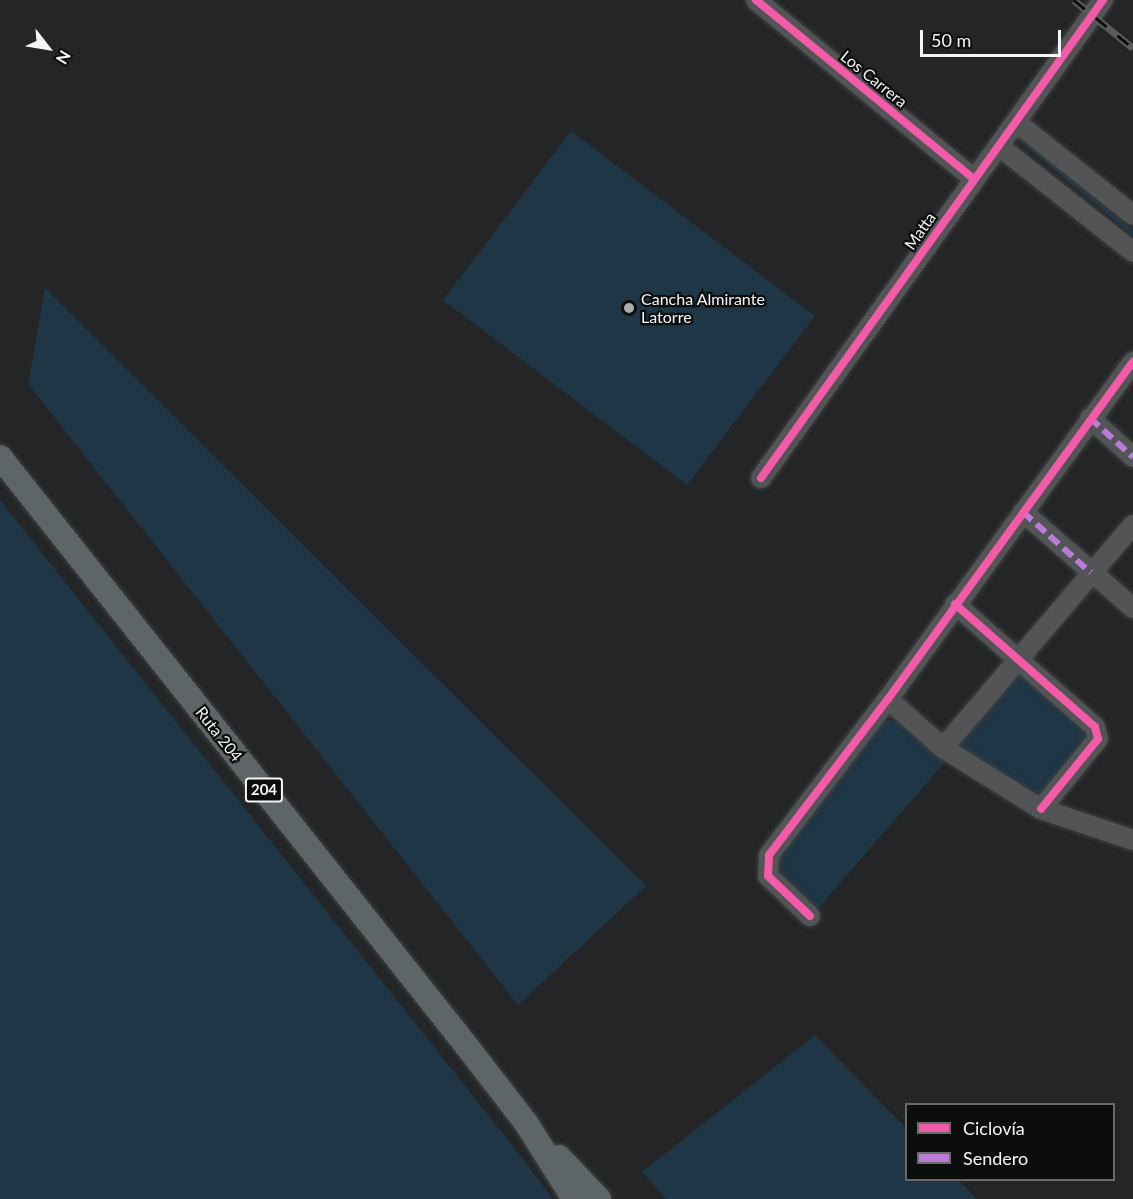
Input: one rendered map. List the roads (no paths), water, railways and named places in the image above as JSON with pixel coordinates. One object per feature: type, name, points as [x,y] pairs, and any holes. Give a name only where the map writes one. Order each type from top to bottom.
[{"type":"main road","name":"Ruta 204","points":[[0,458],[526,1123],[599,1199]]},
{"type":"main road","name":"Ruta 204","points":[[526,1123],[574,1199]]},
{"type":"street","name":"Los Carrera","points":[[756,0],[974,179]]},
{"type":"street","name":"Matta","points":[[761,478],[1103,0]]},
{"type":"street","points":[[1016,122],[1133,215]]},
{"type":"street","points":[[999,146],[1133,252]]},
{"type":"street","points":[[810,916],[768,876],[769,855],[888,699],[1090,418],[1133,362]]},
{"type":"street","points":[[1090,418],[1133,457]]},
{"type":"street","points":[[1023,512],[1133,608]]},
{"type":"street","points":[[943,748],[1133,525]]},
{"type":"street","points":[[956,604],[1095,726],[1098,740],[1041,809]]},
{"type":"street","points":[[888,699],[943,748],[1041,809],[1133,840]]},
{"type":"railway","points":[[1074,0],[1133,48]]},
{"type":"place","name":"Cancha Almirante Latorre","points":[[629,308]]}]
